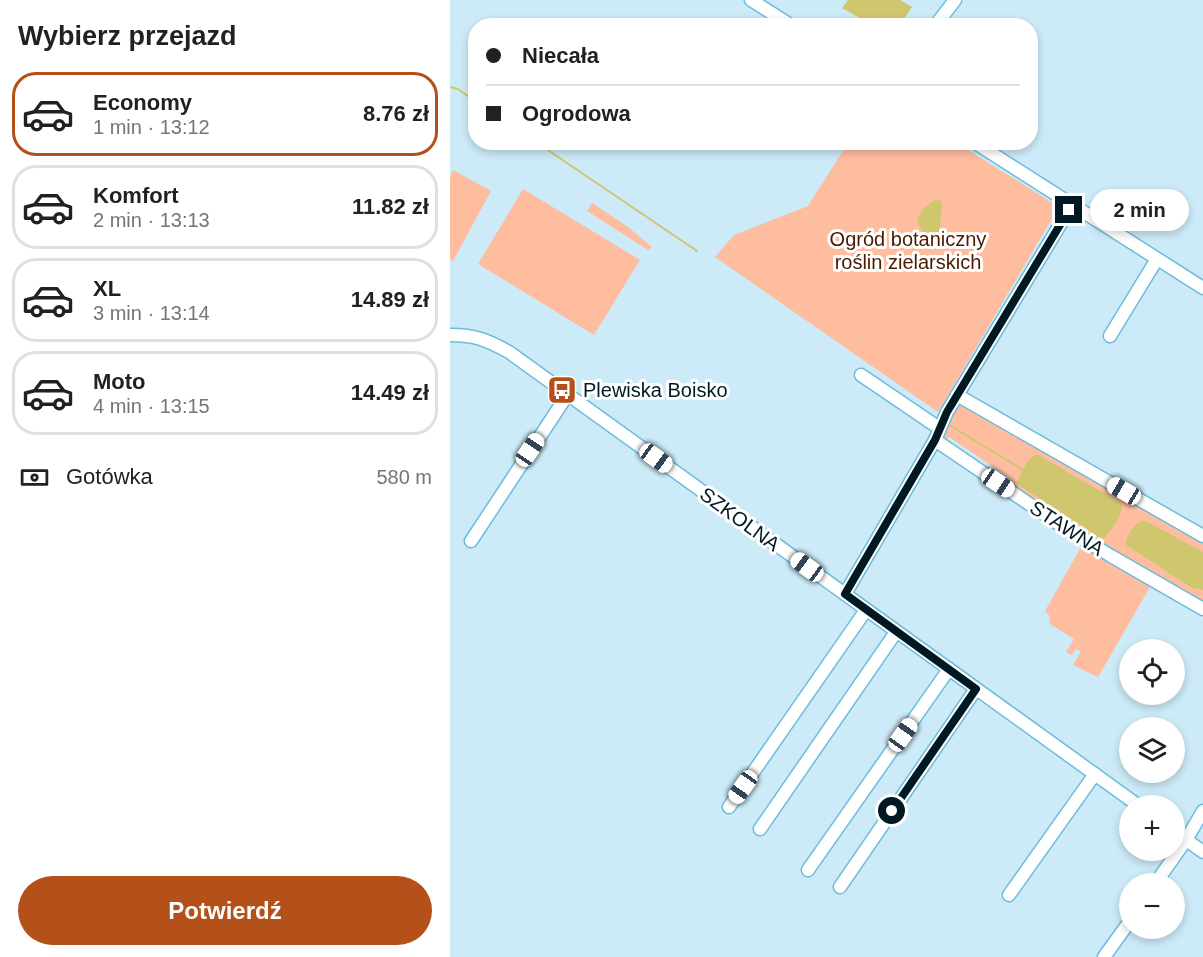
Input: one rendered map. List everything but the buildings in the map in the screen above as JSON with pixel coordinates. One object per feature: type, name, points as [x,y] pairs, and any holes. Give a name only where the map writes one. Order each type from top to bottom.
[{"type":"street","points":[[751,0],[779,18]]},
{"type":"street","points":[[941,18],[954,0]]},
{"type":"street","points":[[986,150],[1203,288]]},
{"type":"street","points":[[845,594],[935,440],[957,395],[1072,205]]},
{"type":"street","points":[[1110,336],[1157,258]]},
{"type":"street","name":"SZKOLNA","points":[[450,335],[486,340],[509,352],[1124,795]]},
{"type":"street","points":[[861,375],[939,428]]},
{"type":"street","points":[[471,541],[568,394]]},
{"type":"street","points":[[957,395],[1203,536]]},
{"type":"street","name":"STAWNA","points":[[935,440],[1057,523],[1203,609]]},
{"type":"street","points":[[729,807],[866,610]]},
{"type":"street","points":[[760,830],[896,632]]},
{"type":"street","points":[[808,870],[949,669]]},
{"type":"street","points":[[840,887],[976,689]]},
{"type":"street","points":[[1009,896],[1095,774]]},
{"type":"street","points":[[1163,873],[1203,811]]},
{"type":"street","points":[[1186,840],[1203,852]]},
{"type":"street","points":[[1104,957],[1119,936]]},
{"type":"green space","name":"Ogród botaniczny roślin zielarskich","points":[[844,150],[968,150],[1059,207],[938,412],[715,257],[734,235],[808,206]]},
{"type":"green space","points":[[453,170],[491,191],[453,261],[450,259],[450,177]]},
{"type":"green space","points":[[523,189],[640,260],[594,335],[478,264]]},
{"type":"green space","points":[[592,203],[628,227],[652,247],[648,250],[587,211]]},
{"type":"green space","points":[[962,405],[1203,541],[1203,606],[1093,539],[1011,483],[1011,479],[949,437],[947,440],[943,436],[946,427],[957,406]]},
{"type":"green space","points":[[1081,547],[1150,587],[1098,677],[1073,665],[1081,651],[1076,649],[1072,655],[1066,652],[1074,639],[1050,624],[1049,615],[1045,611]]},
{"type":"shaded area","points":[[848,0],[900,0],[912,7],[905,18],[860,18],[842,8]]},
{"type":"shaded area","points":[[935,200],[940,200],[942,205],[939,239],[924,233],[917,218],[925,207]]},
{"type":"shaded area","points":[[1037,454],[1121,503],[1122,507],[1115,525],[1106,536],[1099,537],[1017,483],[1025,466]]},
{"type":"shaded area","points":[[1142,521],[1148,522],[1203,552],[1203,590],[1192,588],[1126,545],[1131,531]]},
{"type":"waterway","points":[[450,87],[458,89],[468,96]]},
{"type":"waterway","points":[[548,150],[697,251]]},
{"type":"waterway","points":[[951,426],[1023,470]]},
{"type":"place","name":"Plewiska Boisko","points":[[562,390]]},
{"type":"route","points":[[892,811],[976,689],[845,594],[935,440],[947,412],[1069,210]]}]
